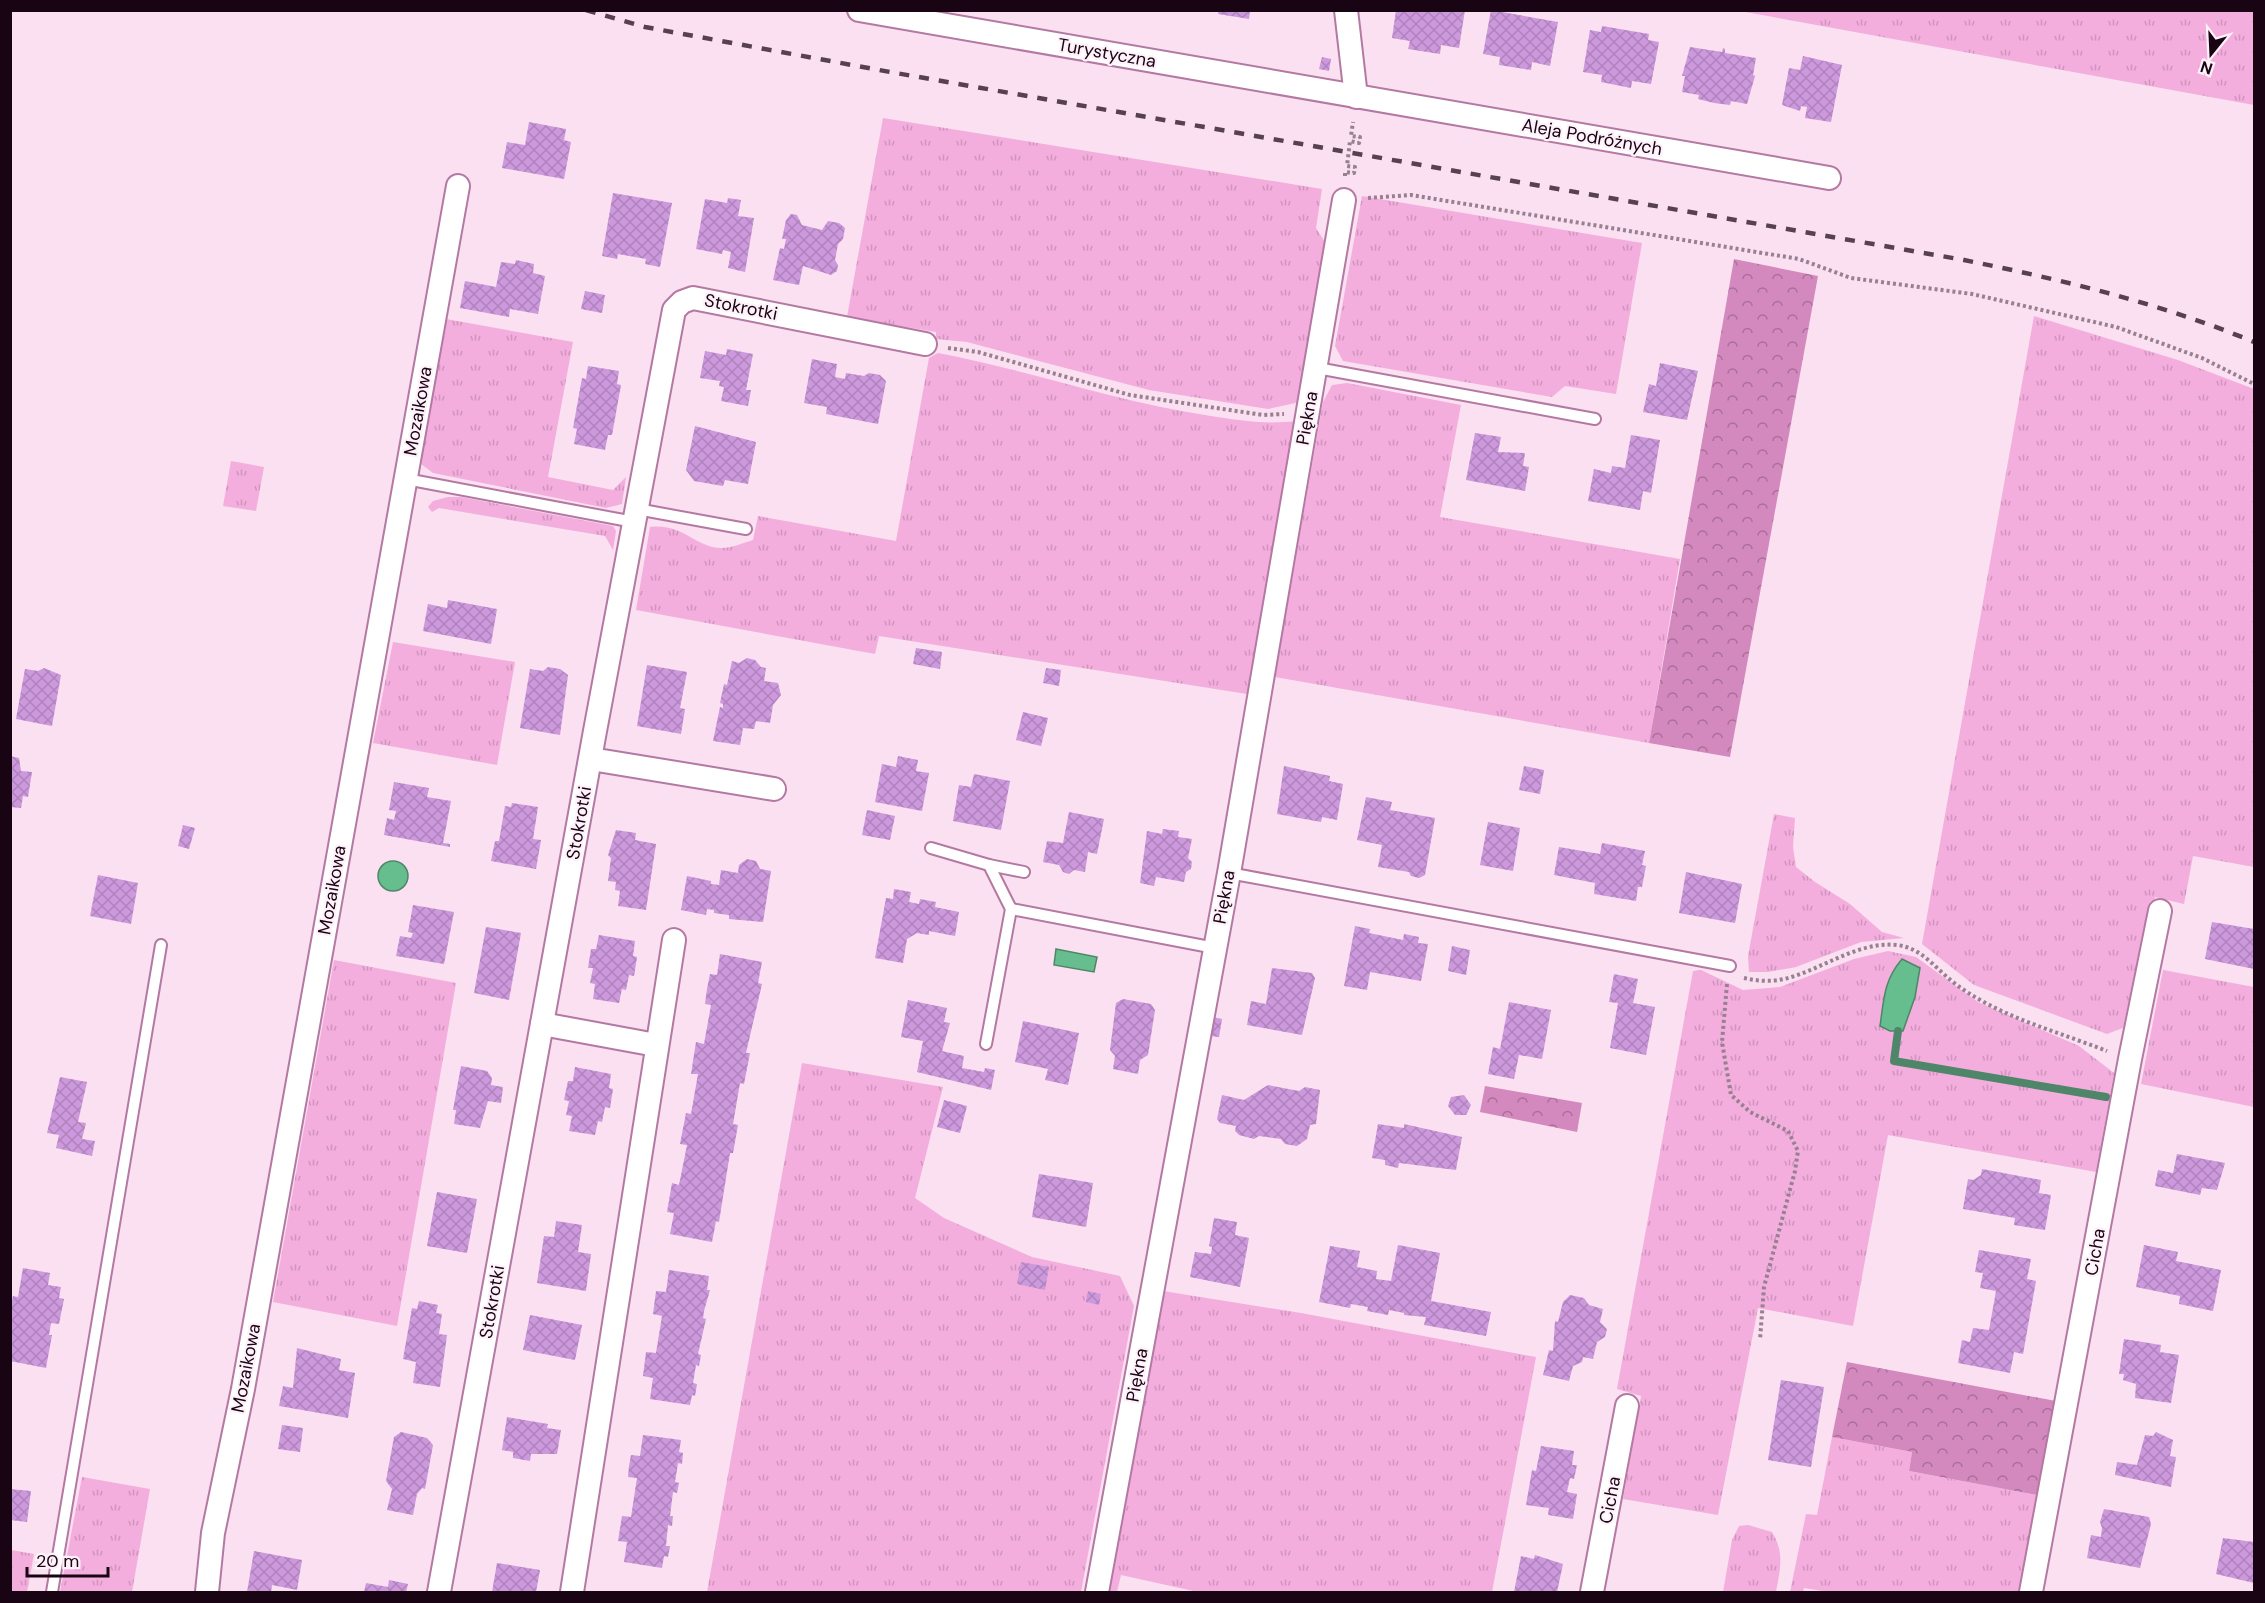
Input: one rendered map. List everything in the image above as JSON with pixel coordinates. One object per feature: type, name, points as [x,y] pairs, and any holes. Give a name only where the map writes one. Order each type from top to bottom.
[{"type":"street","name":"Turystyczna","points":[[859,10],[1356,97]]},
{"type":"street","points":[[1346,11],[1356,97]]},
{"type":"street","name":"Aleja Podróżnych","points":[[1356,97],[1829,178]]},
{"type":"street","name":"Mozaikowa","points":[[207,1593],[213,1533],[243,1389],[458,186]]},
{"type":"street","name":"Piękna","points":[[1097,1593],[1229,873],[1344,200]]},
{"type":"street","name":"Stokrotki","points":[[439,1593],[674,310],[682,302],[693,298],[925,344]]},
{"type":"street","points":[[591,759],[774,789]]},
{"type":"street","name":"Cicha","points":[[2031,1593],[2130,1059],[2160,911]]},
{"type":"street","points":[[572,1593],[674,940]]},
{"type":"street","points":[[542,1024],[656,1045]]},
{"type":"street","name":"Cicha","points":[[1592,1593],[1627,1407]]},
{"type":"lane","points":[[1317,368],[1594,419]]},
{"type":"lane","points":[[406,479],[635,515],[746,529]]},
{"type":"lane","points":[[931,848],[989,865],[1024,872]]},
{"type":"lane","points":[[986,1044],[1011,909],[989,865]]},
{"type":"lane","points":[[1229,873],[1730,966]]},
{"type":"lane","points":[[1011,909],[1215,948]]},
{"type":"lane","points":[[52,1593],[161,945]]},
{"type":"path","points":[[1349,152],[1350,141],[1359,143],[1360,137],[1351,136],[1353,128]]},
{"type":"path","points":[[1344,200],[1411,195],[1799,259],[1851,278],[1972,294],[2116,327],[2202,358],[2254,384]]},
{"type":"path","points":[[925,344],[978,352],[1130,395],[1263,415],[1308,412]]},
{"type":"path","points":[[1730,966],[1743,978],[1761,981],[1785,979],[1880,945],[1899,945],[1918,950],[1954,983],[2004,1011],[2130,1059]]},
{"type":"path","points":[[1730,966],[1725,996],[1722,1042],[1731,1095],[1750,1112],[1788,1131],[1798,1152],[1764,1287],[1760,1340]]},
{"type":"green space","points":[[1740,11],[2254,11],[2254,105]]},
{"type":"green space","points":[[883,118],[1322,189],[1316,228],[1328,247],[1300,402],[1268,409],[1149,390],[967,342],[936,339],[936,332],[847,317]]},
{"type":"green space","points":[[1362,196],[1642,243],[1616,394],[1565,386],[1552,397],[1343,361],[1335,346]]},
{"type":"green space","points":[[1734,259],[1818,276],[1730,757],[1649,743]]},
{"type":"green space","points":[[2034,316],[2178,360],[2254,389],[2254,867],[2193,856],[2184,904],[2155,897],[2152,912],[2145,923],[2123,1028],[2107,1034],[1974,985],[1922,944]]},
{"type":"green space","points":[[446,319],[573,342],[548,477],[613,490],[626,477],[622,504],[606,508],[433,473],[417,461]]},
{"type":"green space","points":[[938,353],[1171,409],[1250,421],[1296,421],[1247,694],[879,636],[875,654],[636,610],[650,527],[672,529],[712,547],[725,548],[753,540],[758,516],[896,541],[929,358]]},
{"type":"green space","points":[[1347,383],[1461,405],[1440,517],[1680,559],[1649,743],[1275,677],[1323,402],[1332,385]]},
{"type":"green space","points":[[231,461],[264,467],[256,511],[223,506]]},
{"type":"green space","points":[[448,497],[461,497],[613,526],[616,531],[613,550],[605,536],[439,508],[432,512],[428,507],[433,501]]},
{"type":"green space","points":[[393,642],[515,662],[497,765],[373,743]]},
{"type":"green space","points":[[1774,814],[1795,818],[1793,847],[1796,867],[1850,904],[1882,932],[1904,938],[1861,942],[1796,967],[1768,972],[1749,972],[1748,956]]},
{"type":"green space","points":[[1888,951],[1916,957],[1978,1002],[2079,1046],[2114,1073],[2096,1172],[1888,1135],[1853,1326],[1758,1308],[1718,1515],[1623,1499],[1641,1396],[1617,1389],[1693,971],[1701,970],[1743,990],[1780,987],[1854,959]]},
{"type":"green space","points":[[334,960],[456,983],[397,1326],[273,1302]]},
{"type":"green space","points":[[2163,970],[2254,987],[2254,1107],[2141,1084]]},
{"type":"green space","points":[[802,1063],[943,1087],[915,1198],[944,1218],[1032,1257],[1120,1276],[1134,1306],[1081,1592],[707,1592]]},
{"type":"green space","points":[[1485,1086],[1582,1103],[1577,1132],[1480,1112]]},
{"type":"green space","points":[[1163,1291],[1301,1313],[1536,1357],[1492,1592],[1198,1592],[1121,1575],[1117,1592],[1107,1592]]},
{"type":"green space","points":[[1847,1362],[2056,1401],[2037,1495],[1909,1471],[1912,1452],[1832,1437]]},
{"type":"green space","points":[[1832,1437],[1912,1452],[1909,1471],[2037,1495],[2021,1592],[1829,1592],[1804,1588],[1803,1592],[1790,1592],[1806,1514],[1817,1515]]},
{"type":"green space","points":[[82,1477],[150,1489],[132,1592],[60,1592]]},
{"type":"green space","points":[[1748,1525],[1772,1532],[1779,1547],[1779,1576],[1776,1592],[1723,1592],[1732,1540],[1739,1526]]},
{"type":"green space","points":[[11,1550],[34,1554],[27,1592],[11,1592]]},
{"type":"shaded area","points":[[393,861],[399,862],[407,870],[407,882],[399,890],[393,891],[387,890],[379,882],[378,876],[379,870],[387,862]]},
{"type":"shaded area","points":[[1056,949],[1097,957],[1094,972],[1054,965]]},
{"type":"shaded area","points":[[1902,959],[1920,968],[1915,997],[1903,1031],[1890,1031],[1880,1026],[1884,998],[1888,982]]},
{"type":"building","points":[[1219,10],[1250,10],[1249,19],[1218,14]]},
{"type":"building","points":[[1396,10],[1465,10],[1459,48],[1441,45],[1440,54],[1408,49],[1410,41],[1392,38]]},
{"type":"building","points":[[1491,10],[1558,22],[1550,66],[1532,62],[1531,70],[1499,65],[1500,57],[1483,54]]},
{"type":"building","points":[[1602,26],[1649,34],[1648,40],[1659,42],[1651,84],[1632,81],[1631,88],[1601,82],[1602,75],[1583,72],[1590,30],[1601,32]]},
{"type":"building","points":[[1690,47],[1722,52],[1723,48],[1725,53],[1756,58],[1753,75],[1755,76],[1747,104],[1731,101],[1730,105],[1714,103],[1698,99],[1699,95],[1682,92],[1685,76],[1682,76]]},
{"type":"building","points":[[1803,56],[1842,65],[1831,122],[1805,118],[1807,107],[1801,106],[1800,111],[1782,105],[1789,68],[1800,70]]},
{"type":"building","points":[[1322,57],[1331,59],[1329,71],[1319,69]]},
{"type":"building","points":[[529,122],[566,129],[564,140],[571,142],[564,179],[502,168],[507,142],[525,145]]},
{"type":"building","points":[[613,193],[672,203],[660,267],[645,264],[646,259],[618,254],[617,259],[602,256]]},
{"type":"building","points":[[728,198],[741,200],[738,216],[754,218],[745,272],[728,268],[731,252],[723,250],[722,254],[696,249],[705,199],[727,203]]},
{"type":"building","points":[[791,214],[797,215],[802,225],[822,230],[828,221],[839,223],[845,228],[843,239],[838,244],[835,260],[838,265],[837,271],[831,275],[803,266],[799,285],[773,280],[780,248],[784,249],[786,239],[782,239],[786,220]]},
{"type":"building","points":[[516,260],[534,264],[533,273],[545,276],[538,314],[510,309],[509,317],[460,308],[465,281],[496,287],[501,262],[515,264]]},
{"type":"building","points":[[585,291],[605,295],[602,313],[581,309]]},
{"type":"building","points":[[727,349],[753,354],[746,390],[751,390],[748,406],[721,401],[724,387],[719,386],[720,381],[700,378],[705,351],[726,355]]},
{"type":"building","points":[[812,359],[837,364],[835,377],[845,379],[846,373],[864,376],[869,373],[880,375],[886,381],[878,424],[826,414],[827,407],[804,403]]},
{"type":"building","points":[[1660,363],[1698,371],[1687,420],[1643,412],[1649,384],[1656,386]]},
{"type":"building","points":[[588,366],[619,371],[617,384],[621,385],[612,435],[608,435],[605,450],[574,444],[577,429],[573,428],[582,378],[586,379]]},
{"type":"building","points":[[695,426],[756,442],[748,484],[725,480],[723,486],[694,481],[686,470]]},
{"type":"building","points":[[1475,433],[1501,437],[1498,452],[1525,453],[1523,466],[1529,467],[1525,491],[1466,480]]},
{"type":"building","points":[[1631,435],[1660,440],[1651,493],[1643,491],[1640,510],[1588,501],[1594,469],[1611,473],[1612,466],[1625,468]]},
{"type":"building","points":[[448,600],[497,609],[491,644],[423,631],[428,604],[447,608]]},
{"type":"building","points":[[916,648],[942,652],[940,669],[913,664]]},
{"type":"building","points":[[747,658],[755,660],[761,667],[766,668],[764,681],[778,683],[781,695],[773,705],[770,723],[756,721],[754,729],[743,728],[740,745],[713,741],[720,707],[723,708],[723,704],[720,703],[724,684],[727,685],[732,661],[739,663]]},
{"type":"building","points":[[647,665],[687,672],[680,708],[685,709],[681,734],[637,726]]},
{"type":"building","points":[[548,667],[560,669],[568,675],[560,735],[520,728],[530,669],[543,671]]},
{"type":"building","points":[[44,668],[61,675],[52,726],[16,719],[25,669],[38,671]]},
{"type":"building","points":[[1046,668],[1061,670],[1059,686],[1043,683]]},
{"type":"building","points":[[1023,712],[1048,718],[1041,746],[1016,740]]},
{"type":"building","points":[[10,756],[19,758],[21,771],[32,772],[28,797],[23,796],[21,808],[10,807]]},
{"type":"building","points":[[898,756],[918,760],[916,771],[929,773],[922,811],[875,802],[882,764],[896,767]]},
{"type":"building","points":[[1284,766],[1330,776],[1329,781],[1343,784],[1337,820],[1322,817],[1321,822],[1277,814]]},
{"type":"building","points":[[1524,766],[1544,770],[1540,794],[1519,790]]},
{"type":"building","points":[[974,774],[1010,781],[1001,830],[953,821],[959,785],[971,787]]},
{"type":"building","points":[[394,782],[429,788],[427,797],[451,801],[443,843],[450,844],[450,847],[384,835],[387,818],[394,820],[396,811],[389,810]]},
{"type":"building","points":[[1366,797],[1392,802],[1390,810],[1435,818],[1425,875],[1419,878],[1411,876],[1409,872],[1378,867],[1382,845],[1357,840]]},
{"type":"building","points":[[512,803],[538,807],[533,839],[541,840],[536,869],[491,861],[495,841],[499,841],[505,806],[511,807]]},
{"type":"building","points":[[867,810],[895,816],[890,840],[862,835]]},
{"type":"building","points":[[1069,812],[1104,819],[1097,854],[1088,852],[1085,872],[1074,870],[1069,874],[1063,872],[1059,865],[1043,862],[1047,841],[1063,843]]},
{"type":"building","points":[[1488,822],[1520,828],[1513,871],[1480,865]]},
{"type":"building","points":[[183,825],[195,828],[189,849],[178,846]]},
{"type":"building","points":[[1163,829],[1179,831],[1178,837],[1192,839],[1188,858],[1192,862],[1191,869],[1186,872],[1184,882],[1156,877],[1154,886],[1140,883],[1147,831],[1162,834]]},
{"type":"building","points":[[616,830],[636,833],[635,840],[656,844],[646,910],[618,906],[620,891],[615,890],[616,882],[608,881],[611,858],[608,855]]},
{"type":"building","points":[[1602,843],[1645,851],[1642,865],[1646,866],[1642,887],[1638,887],[1636,901],[1594,894],[1595,883],[1554,875],[1559,847],[1600,854]]},
{"type":"building","points":[[747,859],[756,861],[760,869],[771,871],[763,922],[729,919],[729,915],[714,913],[714,910],[707,909],[706,915],[681,910],[687,876],[719,885],[721,870],[738,873],[739,865]]},
{"type":"building","points":[[1686,872],[1742,884],[1735,923],[1679,913]]},
{"type":"building","points":[[98,875],[138,883],[131,924],[90,916]]},
{"type":"building","points":[[894,889],[911,892],[909,902],[919,904],[920,899],[936,902],[935,907],[959,912],[955,936],[929,931],[929,935],[917,933],[907,939],[903,963],[875,958],[886,898],[893,899]]},
{"type":"building","points":[[413,905],[454,912],[444,964],[396,956],[400,936],[411,938],[413,933],[408,932]]},
{"type":"building","points":[[2212,922],[2254,929],[2254,969],[2205,959]]},
{"type":"building","points":[[1355,926],[1370,929],[1369,933],[1403,940],[1404,934],[1419,937],[1418,943],[1428,944],[1421,981],[1370,972],[1367,990],[1344,986]]},
{"type":"building","points":[[486,927],[521,933],[509,1000],[474,993]]},
{"type":"building","points":[[599,935],[635,941],[633,956],[637,957],[634,976],[629,975],[626,990],[622,989],[619,1003],[593,999],[595,984],[590,983],[593,968],[588,968],[591,949],[596,949]]},
{"type":"building","points":[[1452,946],[1470,950],[1466,975],[1448,971]]},
{"type":"building","points":[[720,954],[762,962],[758,983],[762,984],[746,1053],[750,1053],[744,1084],[740,1083],[733,1124],[738,1125],[733,1153],[730,1153],[719,1222],[716,1221],[712,1242],[670,1234],[674,1213],[667,1212],[672,1183],[679,1185],[687,1145],[680,1144],[686,1113],[691,1114],[698,1074],[691,1074],[696,1042],[704,1044],[711,1005],[705,1004],[707,989],[710,974],[717,975]]},
{"type":"building","points":[[1272,968],[1312,973],[1315,978],[1302,1035],[1247,1025],[1251,1001],[1266,1004]]},
{"type":"building","points":[[1614,974],[1638,979],[1633,1003],[1655,1007],[1646,1055],[1610,1048],[1618,1003],[1609,1002]]},
{"type":"building","points":[[1123,999],[1151,1004],[1155,1010],[1148,1055],[1140,1060],[1138,1074],[1113,1069],[1115,1056],[1110,1050],[1116,1003]]},
{"type":"building","points":[[908,1000],[947,1008],[944,1022],[950,1023],[942,1051],[964,1056],[962,1068],[984,1072],[985,1068],[995,1070],[991,1090],[917,1072],[923,1041],[901,1037]]},
{"type":"building","points":[[1509,1002],[1551,1010],[1542,1059],[1519,1055],[1514,1079],[1488,1074],[1493,1047],[1500,1049]]},
{"type":"building","points":[[1213,1017],[1222,1019],[1219,1037],[1210,1036]]},
{"type":"building","points":[[1023,1021],[1079,1033],[1068,1085],[1045,1080],[1048,1069],[1015,1062]]},
{"type":"building","points":[[461,1066],[487,1071],[492,1078],[491,1085],[503,1087],[501,1103],[488,1101],[480,1128],[454,1124],[456,1110],[453,1110]]},
{"type":"building","points":[[575,1067],[611,1074],[609,1088],[613,1089],[610,1108],[605,1107],[602,1122],[598,1121],[595,1135],[569,1131],[572,1116],[566,1115],[569,1101],[564,1100],[568,1081],[573,1081]]},
{"type":"building","points":[[60,1077],[87,1082],[78,1122],[86,1123],[82,1139],[95,1141],[92,1156],[56,1148],[59,1135],[47,1133]]},
{"type":"building","points":[[1268,1085],[1299,1091],[1305,1087],[1320,1090],[1316,1124],[1310,1125],[1307,1139],[1297,1146],[1285,1144],[1281,1139],[1259,1136],[1254,1139],[1239,1135],[1235,1131],[1236,1126],[1220,1123],[1217,1119],[1222,1095],[1244,1100]]},
{"type":"building","points":[[1464,1095],[1471,1105],[1466,1115],[1455,1115],[1448,1106],[1451,1097]]},
{"type":"building","points":[[944,1100],[967,1106],[960,1133],[937,1127]]},
{"type":"building","points":[[1378,1124],[1404,1128],[1404,1124],[1462,1137],[1456,1170],[1399,1163],[1398,1168],[1385,1165],[1385,1160],[1372,1158]]},
{"type":"building","points":[[2177,1154],[2225,1163],[2217,1190],[2202,1188],[2200,1195],[2155,1186],[2158,1170],[2173,1173]]},
{"type":"building","points":[[1982,1169],[2041,1180],[2039,1193],[2051,1195],[2045,1230],[2014,1225],[2015,1218],[1963,1209],[1968,1179],[1973,1180],[1981,1175]]},
{"type":"building","points":[[1039,1174],[1093,1183],[1086,1227],[1032,1217]]},
{"type":"building","points":[[437,1192],[477,1199],[467,1253],[427,1246]]},
{"type":"building","points":[[1214,1218],[1237,1222],[1235,1235],[1249,1238],[1240,1287],[1190,1277],[1195,1252],[1211,1254],[1212,1247],[1209,1246]]},
{"type":"building","points":[[556,1221],[582,1225],[578,1252],[591,1254],[586,1291],[537,1283],[544,1236],[554,1237]]},
{"type":"building","points":[[1398,1245],[1440,1253],[1431,1301],[1491,1312],[1486,1336],[1424,1325],[1426,1317],[1404,1315],[1404,1313],[1389,1310],[1388,1315],[1367,1311],[1368,1307],[1351,1304],[1350,1308],[1319,1302],[1330,1246],[1360,1251],[1357,1267],[1377,1271],[1376,1279],[1391,1281]]},
{"type":"building","points":[[2144,1245],[2178,1252],[2176,1261],[2221,1270],[2213,1311],[2179,1304],[2180,1296],[2136,1287]]},
{"type":"building","points":[[1979,1250],[2031,1259],[2027,1279],[2036,1281],[2023,1354],[2014,1352],[2010,1373],[1958,1363],[1962,1340],[1970,1342],[1973,1328],[1989,1330],[1996,1291],[1980,1288],[1983,1273],[1975,1272]]},
{"type":"building","points":[[1021,1262],[1049,1267],[1045,1290],[1017,1284]]},
{"type":"building","points":[[23,1268],[50,1273],[48,1285],[61,1287],[59,1298],[64,1299],[59,1324],[51,1323],[49,1335],[52,1335],[46,1368],[10,1361],[10,1309],[13,1296],[18,1297]]},
{"type":"building","points":[[669,1270],[709,1276],[707,1290],[710,1290],[703,1318],[706,1319],[698,1354],[701,1355],[699,1366],[696,1365],[693,1383],[697,1384],[695,1396],[692,1395],[690,1405],[650,1399],[653,1378],[643,1376],[646,1352],[656,1353],[662,1316],[653,1314],[656,1291],[666,1292]]},
{"type":"building","points":[[1088,1291],[1101,1294],[1099,1305],[1086,1302]]},
{"type":"building","points":[[1570,1295],[1584,1298],[1589,1305],[1603,1309],[1600,1322],[1607,1329],[1605,1337],[1597,1342],[1593,1359],[1583,1357],[1582,1362],[1573,1366],[1569,1381],[1543,1375],[1549,1350],[1553,1351],[1555,1321],[1558,1322],[1563,1302]]},
{"type":"building","points":[[419,1301],[438,1305],[436,1313],[442,1314],[439,1334],[447,1335],[440,1387],[413,1383],[416,1362],[403,1359],[412,1308],[417,1309]]},
{"type":"building","points":[[530,1315],[582,1325],[575,1360],[523,1350]]},
{"type":"building","points":[[2124,1339],[2161,1345],[2160,1352],[2179,1355],[2171,1403],[2135,1398],[2136,1384],[2123,1380],[2124,1374],[2119,1374]]},
{"type":"building","points":[[297,1348],[341,1359],[339,1370],[355,1373],[348,1418],[279,1406],[283,1386],[293,1388]]},
{"type":"building","points":[[1781,1380],[1824,1387],[1811,1467],[1768,1460]]},
{"type":"building","points":[[507,1417],[548,1424],[547,1428],[561,1430],[557,1454],[531,1454],[530,1461],[513,1458],[513,1452],[502,1450]]},
{"type":"building","points":[[282,1425],[303,1428],[300,1452],[278,1449]]},
{"type":"building","points":[[401,1432],[427,1438],[433,1445],[425,1489],[422,1488],[417,1494],[413,1515],[387,1510],[392,1489],[386,1481],[394,1437]]},
{"type":"building","points":[[2156,1432],[2173,1440],[2170,1456],[2176,1457],[2171,1487],[2115,1475],[2117,1462],[2137,1465],[2145,1435],[2153,1436]]},
{"type":"building","points":[[643,1435],[681,1440],[679,1452],[683,1453],[682,1464],[678,1463],[675,1482],[679,1483],[677,1493],[673,1492],[670,1516],[673,1516],[672,1526],[668,1525],[666,1546],[670,1546],[668,1557],[664,1556],[662,1568],[624,1562],[627,1542],[618,1541],[622,1516],[631,1517],[637,1478],[628,1477],[629,1466],[631,1455],[640,1456]]},
{"type":"building","points":[[1541,1446],[1574,1451],[1572,1465],[1577,1465],[1574,1479],[1570,1478],[1567,1492],[1577,1494],[1573,1519],[1548,1515],[1549,1508],[1526,1505],[1532,1470],[1536,1471]]},
{"type":"building","points":[[10,1489],[31,1491],[27,1522],[10,1520]]},
{"type":"building","points":[[2104,1509],[2149,1517],[2151,1524],[2140,1568],[2087,1558],[2091,1535],[2101,1537],[2100,1522]]},
{"type":"building","points":[[2223,1538],[2254,1542],[2254,1583],[2216,1574]]},
{"type":"building","points":[[254,1551],[302,1560],[297,1590],[272,1585],[271,1592],[247,1592]]},
{"type":"building","points":[[1535,1555],[1563,1564],[1557,1592],[1514,1592],[1521,1556],[1534,1559]]},
{"type":"building","points":[[497,1563],[540,1570],[536,1592],[492,1592]]},
{"type":"building","points":[[389,1580],[408,1584],[406,1592],[364,1592],[366,1583],[388,1587]]},
{"type":"waterway","points":[[1898,1031],[1894,1061],[2106,1097]]},
{"type":"railway","points":[[586,10],[645,27],[890,72],[1964,260],[2147,304],[2254,342]]}]
